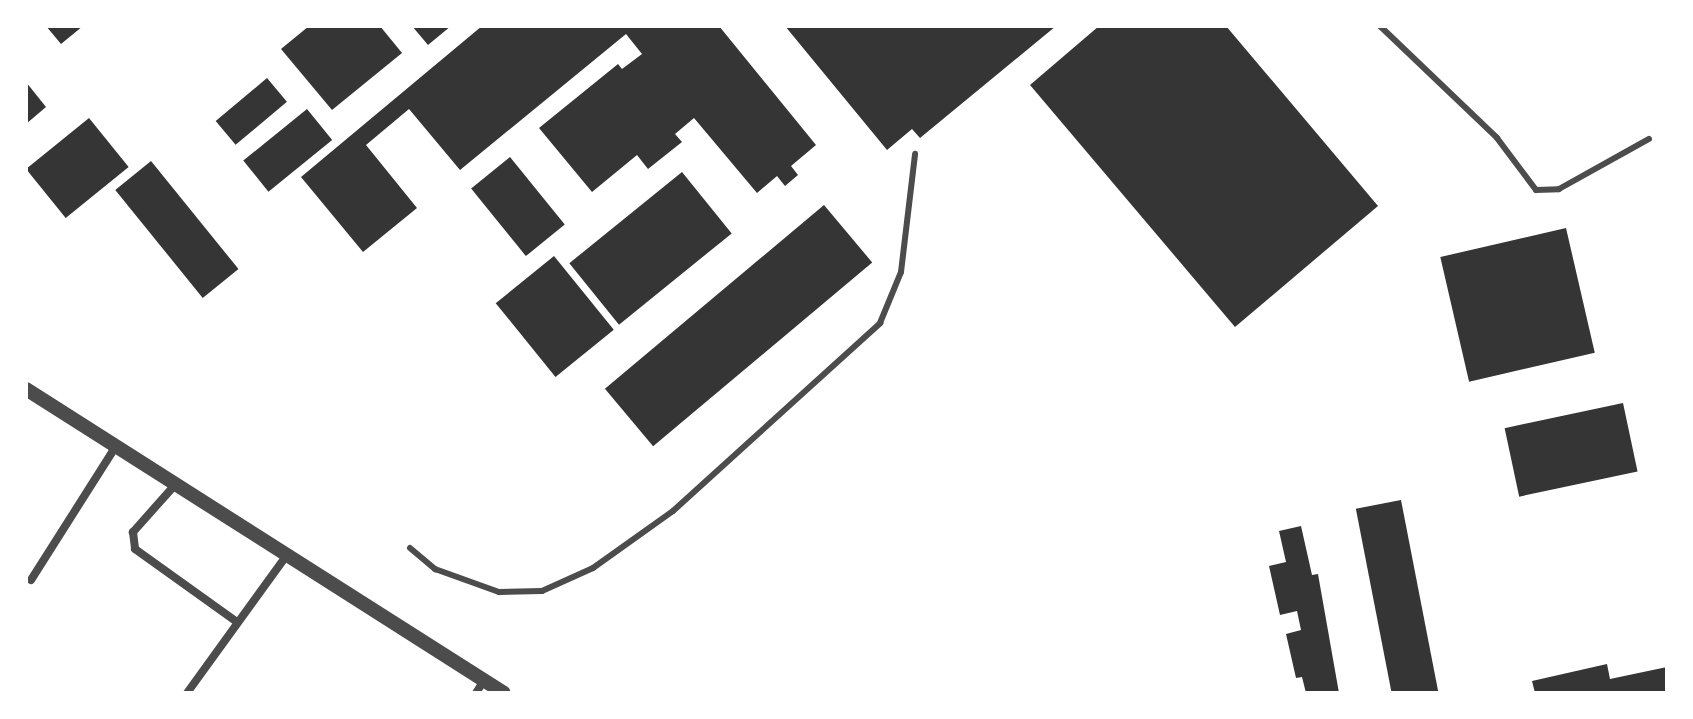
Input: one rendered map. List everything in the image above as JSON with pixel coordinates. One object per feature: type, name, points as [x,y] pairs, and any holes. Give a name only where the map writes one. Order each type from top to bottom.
[{"type":"street","points":[[26,389],[286,556],[480,686],[504,693]]},
{"type":"street","points":[[31,580],[116,446]]},
{"type":"street","points":[[174,486],[133,532],[135,549],[237,622]]},
{"type":"street","points":[[187,693],[286,556]]},
{"type":"lane","points":[[1380,26],[1497,138],[1536,190],[1559,189],[1649,139]]},
{"type":"lane","points":[[410,548],[435,569],[499,592],[542,591],[593,568],[673,511],[880,323],[901,272],[915,154]]},
{"type":"building","points":[[46,26],[83,26],[61,44]]},
{"type":"building","points":[[309,26],[380,26],[402,53],[332,110],[281,49]]},
{"type":"building","points":[[412,26],[451,26],[428,45]]},
{"type":"building","points":[[482,26],[719,26],[816,145],[791,166],[798,175],[785,186],[777,176],[757,193],[694,118],[675,134],[682,142],[648,169],[637,155],[592,192],[539,128],[618,64],[622,69],[642,54],[626,34],[460,170],[409,109],[366,145],[417,208],[363,252],[301,177]]},
{"type":"building","points":[[785,26],[1056,26],[920,138],[912,129],[887,150]]},
{"type":"building","points":[[1099,26],[1226,26],[1378,206],[1235,327],[1030,85]]},
{"type":"building","points":[[267,78],[287,102],[236,145],[216,121]]},
{"type":"building","points":[[26,82],[46,107],[26,124]]},
{"type":"building","points":[[307,109],[332,140],[268,192],[243,161]]},
{"type":"building","points":[[89,118],[129,167],[66,218],[26,169]]},
{"type":"building","points":[[510,157],[565,225],[526,256],[471,188]]},
{"type":"building","points":[[151,161],[238,269],[203,298],[115,190]]},
{"type":"building","points":[[682,172],[732,233],[619,325],[569,263]]},
{"type":"building","points":[[824,205],[872,262],[653,446],[605,389]]},
{"type":"building","points":[[1566,228],[1595,353],[1469,382],[1440,257]]},
{"type":"building","points":[[554,256],[614,330],[555,377],[496,303]]},
{"type":"building","points":[[1623,403],[1638,471],[1519,497],[1505,428]]},
{"type":"building","points":[[1401,500],[1439,693],[1392,693],[1356,509]]},
{"type":"building","points":[[1301,526],[1312,575],[1318,574],[1339,693],[1306,693],[1302,677],[1296,678],[1286,634],[1301,630],[1297,611],[1280,615],[1269,566],[1286,562],[1279,531]]},
{"type":"building","points":[[1607,664],[1610,679],[1667,667],[1667,693],[1535,693],[1532,681]]}]
